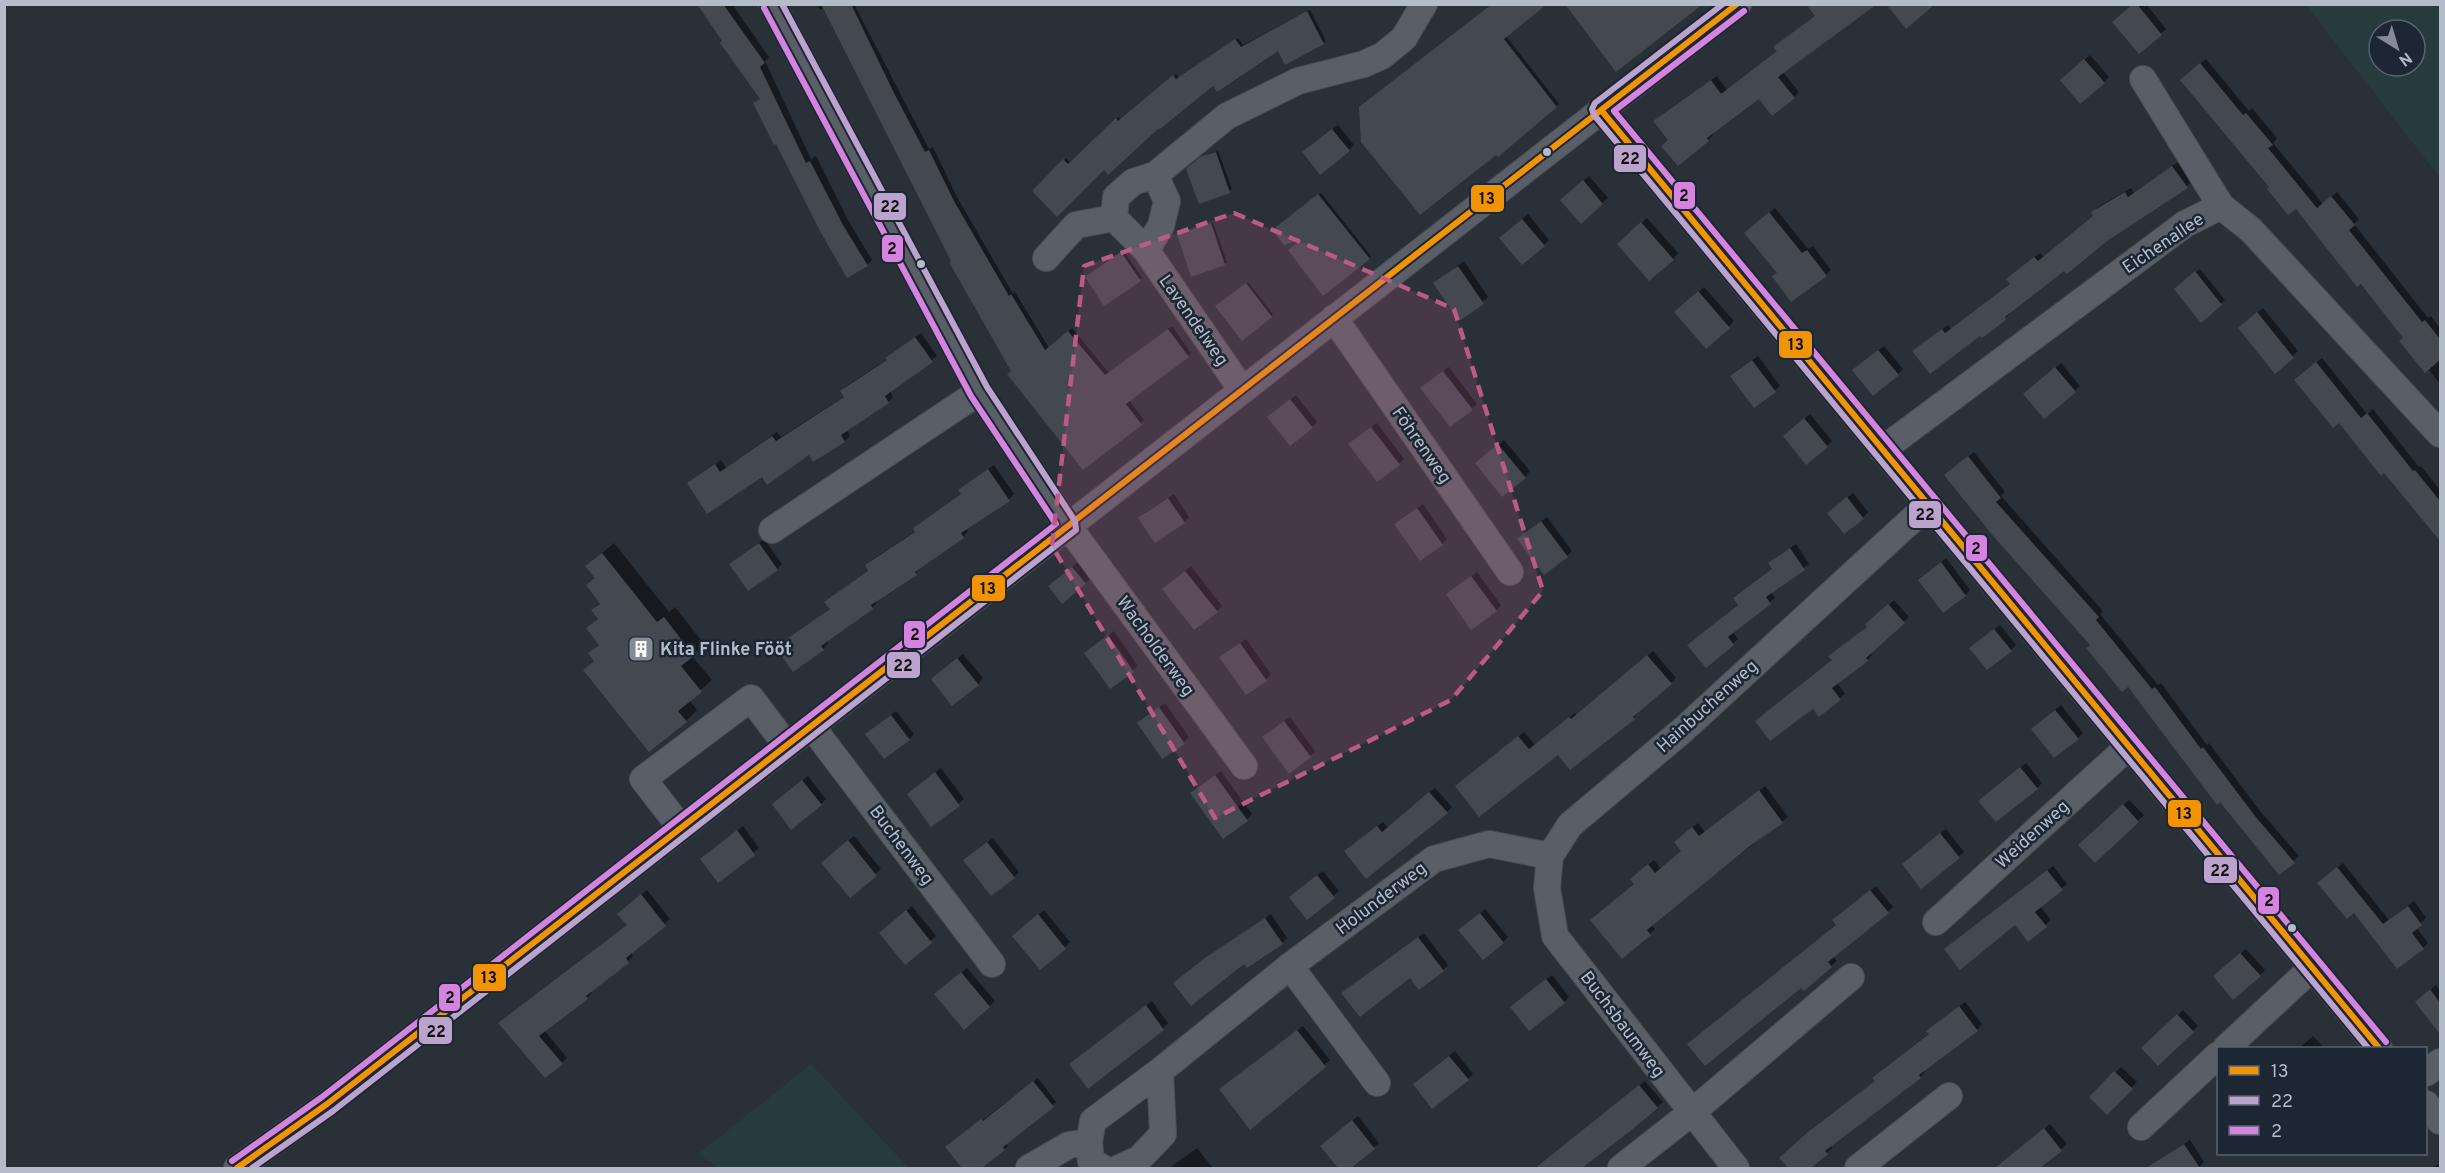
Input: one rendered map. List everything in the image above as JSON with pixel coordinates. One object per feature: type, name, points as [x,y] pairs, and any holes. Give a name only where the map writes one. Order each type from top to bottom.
[{"type":"street","name":"Wacholderweg","points":[[772,4],[979,392],[1068,526],[1244,766]]},
{"type":"street","points":[[1046,258],[1076,225],[1114,218],[1116,197],[1133,182],[1155,175],[1227,116],[1298,81],[1364,64],[1382,56],[1404,38],[1424,4]]},
{"type":"street","points":[[237,1168],[327,1104],[1601,111],[1731,7]]},
{"type":"street","points":[[2143,79],[2221,206]]},
{"type":"street","points":[[1601,111],[2378,1047]]},
{"type":"street","points":[[1146,250],[1161,226],[1167,201],[1155,175]]},
{"type":"street","name":"Eichenallee","points":[[1882,450],[2185,224],[2221,206],[2252,230],[2440,434]]},
{"type":"street","name":"Lavendelweg","points":[[1114,218],[1146,250],[1242,390]]},
{"type":"street","name":"Föhrenweg","points":[[1334,318],[1510,572]]},
{"type":"street","points":[[771,530],[979,392]]},
{"type":"street","name":"Hainbuchenweg","points":[[1555,936],[1547,888],[1550,856],[1570,825],[1684,729],[1928,505]]},
{"type":"street","points":[[681,828],[643,779],[751,698],[787,746]]},
{"type":"street","name":"Buchenweg","points":[[812,727],[992,964]]},
{"type":"street","name":"Weidenweg","points":[[1936,922],[2128,747]]},
{"type":"street","name":"Holunderweg","points":[[1089,1142],[1093,1121],[1160,1071],[1290,966],[1434,858],[1489,844],[1550,856]]},
{"type":"street","name":"Buchsbaumweg","points":[[1555,936],[1736,1168]]},
{"type":"street","points":[[1290,966],[1377,1083]]},
{"type":"street","points":[[2227,1047],[2312,968]]},
{"type":"street","points":[[1621,1168],[1691,1113],[1851,977]]},
{"type":"street","points":[[2141,1127],[2217,1056]]},
{"type":"street","points":[[2427,1072],[2440,1062]]},
{"type":"street","points":[[1119,1168],[1139,1159],[1163,1134],[1160,1071]]},
{"type":"street","points":[[1858,1168],[1949,1096]]},
{"type":"street","points":[[2427,1105],[2440,1121]]},
{"type":"street","points":[[1029,1168],[1069,1145],[1089,1142],[1091,1161],[1103,1168]]},
{"type":"highlighted area","points":[[1234,213],[1454,309],[1543,591],[1451,700],[1215,818],[1052,546],[1084,266]]},
{"type":"green space","points":[[2306,5],[2440,5],[2440,178]]},
{"type":"green space","points":[[811,1064],[909,1168],[718,1168],[698,1154]]},
{"type":"building","points":[[697,4],[723,4],[765,63],[760,67],[806,163],[810,161],[843,225],[868,266],[847,278],[753,103],[760,99],[720,43],[722,41]]},
{"type":"building","points":[[821,4],[851,4],[925,152],[929,150],[954,201],[1009,296],[1011,294],[1045,350],[1068,331],[1105,375],[1168,329],[1189,357],[1126,404],[1142,425],[1083,470],[1007,374],[1011,371],[949,262],[951,261]]},
{"type":"building","points":[[1492,4],[1547,4],[1504,39],[1557,107],[1498,157],[1496,155],[1420,215],[1361,142],[1359,107]]},
{"type":"building","points":[[1565,4],[1703,4],[1616,72]]},
{"type":"building","points":[[1806,4],[1877,4],[1778,77],[1795,98],[1772,116],[1759,99],[1707,138],[1709,141],[1678,166],[1661,146],[1668,140],[1653,121],[1711,80],[1721,94],[1777,51],[1773,47],[1815,16]]},
{"type":"building","points":[[1886,4],[1935,4],[1906,29]]},
{"type":"building","points":[[2133,4],[2137,4],[2162,35],[2139,54],[2112,22]]},
{"type":"building","points":[[1307,11],[1324,44],[1285,65],[1278,51],[1217,92],[1213,86],[1159,128],[1108,175],[1104,170],[1057,217],[1032,191],[1063,159],[1068,164],[1116,118],[1118,121],[1173,75],[1176,79],[1235,39],[1241,47]]},
{"type":"building","points":[[2084,59],[2105,83],[2080,104],[2060,80]]},
{"type":"building","points":[[2200,63],[2243,115],[2246,113],[2273,145],[2268,148],[2317,208],[2331,196],[2355,225],[2349,230],[2422,322],[2425,320],[2440,339],[2440,360],[2425,373],[2399,341],[2403,338],[2361,284],[2357,287],[2296,209],[2288,215],[2267,189],[2269,187],[2180,80]]},
{"type":"building","points":[[1332,129],[1350,151],[1320,175],[1302,152]]},
{"type":"building","points":[[1216,152],[1230,193],[1199,204],[1186,169],[1200,157]]},
{"type":"building","points":[[2172,166],[2188,188],[2107,241],[2067,274],[2064,271],[2005,317],[2006,320],[1982,338],[1980,336],[1930,374],[1912,351],[1942,329],[1945,333],[2010,284],[2006,279],[2034,257],[2038,261],[2093,216],[2091,212],[2125,192],[2128,197]]},
{"type":"building","points":[[1583,180],[1603,204],[1581,224],[1560,200]]},
{"type":"building","points":[[1318,194],[1370,259],[1323,296],[1288,250],[1302,239],[1284,245],[1272,230]]},
{"type":"building","points":[[1769,212],[1802,253],[1807,250],[1827,276],[1791,302],[1772,276],[1777,273],[1744,233]]},
{"type":"building","points":[[1522,219],[1545,246],[1522,265],[1499,238]]},
{"type":"building","points":[[1641,222],[1674,260],[1649,281],[1617,244]]},
{"type":"building","points":[[1211,223],[1225,265],[1191,277],[1177,234]]},
{"type":"building","points":[[1121,252],[1141,281],[1104,306],[1085,277]]},
{"type":"building","points":[[1458,266],[1484,304],[1459,321],[1433,283]]},
{"type":"building","points":[[2195,271],[2222,305],[2201,323],[2174,289]]},
{"type":"building","points":[[1246,283],[1272,317],[1242,341],[1215,306]]},
{"type":"building","points":[[1698,291],[1730,328],[1706,349],[1674,312]]},
{"type":"building","points":[[2257,312],[2294,358],[2275,374],[2238,328]]},
{"type":"building","points":[[915,337],[933,362],[885,396],[889,403],[841,435],[845,442],[813,462],[809,455],[767,485],[762,477],[707,514],[687,483],[715,464],[720,472],[772,436],[776,441],[844,397],[840,391],[887,360],[885,358]]},
{"type":"building","points":[[1878,350],[1899,375],[1873,396],[1852,370]]},
{"type":"building","points":[[1752,360],[1776,392],[1754,408],[1730,376]]},
{"type":"building","points":[[2316,362],[2361,418],[2367,413],[2440,501],[2440,541],[2384,473],[2381,476],[2339,423],[2333,428],[2294,380]]},
{"type":"building","points":[[2055,367],[2076,392],[2044,419],[2023,394]]},
{"type":"building","points":[[1443,371],[1473,410],[1450,427],[1420,388]]},
{"type":"building","points":[[1290,399],[1313,428],[1290,446],[1267,417]]},
{"type":"building","points":[[1804,418],[1828,447],[1806,465],[1783,436]]},
{"type":"building","points":[[1371,427],[1400,465],[1377,482],[1348,444]]},
{"type":"building","points":[[1498,444],[1526,478],[1502,497],[1475,463]]},
{"type":"building","points":[[1968,456],[2001,498],[1996,502],[2099,617],[2096,620],[2152,689],[2155,687],[2201,749],[2203,747],[2255,816],[2295,863],[2279,875],[2220,802],[2217,805],[2128,687],[2122,692],[2086,648],[2090,645],[1994,537],[1944,475]]},
{"type":"building","points":[[988,469],[1010,501],[961,533],[964,538],[915,572],[917,575],[871,605],[873,609],[821,646],[824,650],[793,672],[775,647],[830,609],[824,602],[868,571],[865,565],[915,532],[913,528],[961,494],[958,490]]},
{"type":"building","points":[[1847,497],[1864,519],[1844,534],[1827,513]]},
{"type":"building","points":[[1168,498],[1185,523],[1155,543],[1138,518]]},
{"type":"building","points":[[1417,508],[1443,545],[1420,561],[1394,524]]},
{"type":"building","points":[[1541,521],[1568,557],[1544,575],[1517,539]]},
{"type":"building","points":[[759,543],[778,570],[748,591],[729,564]]},
{"type":"building","points":[[1790,548],[1805,570],[1766,597],[1771,604],[1728,637],[1734,645],[1706,668],[1687,645],[1738,605],[1733,598],[1772,569],[1768,563]]},
{"type":"building","name":"Kita Flinke Fööt","points":[[602,553],[657,622],[664,617],[694,656],[681,666],[702,692],[678,711],[687,722],[649,752],[583,670],[594,661],[588,653],[599,645],[586,628],[598,619],[591,610],[600,604],[586,585],[595,578],[585,566]]},
{"type":"building","points":[[1941,562],[1966,596],[1943,613],[1918,580]]},
{"type":"building","points":[[1072,567],[1086,584],[1062,604],[1048,586]]},
{"type":"building","points":[[1185,571],[1218,612],[1194,630],[1162,589]]},
{"type":"building","points":[[1471,576],[1497,611],[1471,630],[1446,594]]},
{"type":"building","points":[[1888,604],[1905,623],[1866,658],[1868,661],[1832,688],[1841,700],[1819,717],[1813,709],[1770,741],[1755,721],[1832,660],[1828,656],[1867,627],[1865,624]]},
{"type":"building","points":[[1994,629],[2012,651],[1987,670],[1969,648]]},
{"type":"building","points":[[1108,635],[1134,672],[1110,689],[1084,653]]},
{"type":"building","points":[[1240,643],[1267,681],[1246,695],[1219,657]]},
{"type":"building","points":[[1647,655],[1672,684],[1633,717],[1635,719],[1570,770],[1558,755],[1479,817],[1455,786],[1518,736],[1529,749],[1569,717],[1571,719]]},
{"type":"building","points":[[957,658],[979,685],[952,706],[931,679]]},
{"type":"building","points":[[1159,707],[1185,744],[1162,759],[1137,723]]},
{"type":"building","points":[[2055,710],[2079,739],[2054,758],[2031,729]]},
{"type":"building","points":[[891,715],[910,740],[884,759],[865,734]]},
{"type":"building","points":[[1284,721],[1311,757],[1289,774],[1262,737]]},
{"type":"building","points":[[2020,767],[2038,789],[1996,822],[1978,801]]},
{"type":"building","points":[[935,772],[960,806],[931,827],[907,794]]},
{"type":"building","points":[[1215,775],[1248,821],[1223,839],[1190,793]]},
{"type":"building","points":[[802,780],[822,805],[791,830],[772,804]]},
{"type":"building","points":[[1759,790],[1783,823],[1750,846],[1647,930],[1651,935],[1622,959],[1590,920],[1634,884],[1630,879],[1648,864],[1655,873],[1681,851],[1674,842],[1692,827],[1699,836]]},
{"type":"building","points":[[1429,792],[1448,813],[1366,879],[1344,851],[1377,826],[1382,832]]},
{"type":"building","points":[[2123,804],[2139,822],[2095,863],[2078,845]]},
{"type":"building","points":[[737,830],[755,855],[718,883],[700,859]]},
{"type":"building","points":[[1940,833],[1960,858],[1921,889],[1902,864]]},
{"type":"building","points":[[848,840],[877,876],[850,898],[821,863]]},
{"type":"building","points":[[987,842],[1015,878],[991,896],[963,860]]},
{"type":"building","points":[[2337,867],[2383,924],[2408,906],[2422,925],[2412,933],[2424,949],[2397,969],[2354,913],[2347,919],[2317,883]]},
{"type":"building","points":[[2047,870],[2063,890],[2035,912],[2047,927],[2028,942],[2015,925],[1960,970],[1944,949]]},
{"type":"building","points":[[1317,875],[1335,898],[1307,920],[1289,897]]},
{"type":"building","points":[[1870,890],[1889,913],[1828,962],[1832,967],[1804,991],[1801,988],[1705,1066],[1687,1044],[1836,925],[1832,920]]},
{"type":"building","points":[[641,894],[666,926],[626,958],[629,963],[586,996],[588,999],[539,1036],[563,1064],[545,1078],[498,1023],[627,925],[617,914]]},
{"type":"building","points":[[906,910],[932,943],[905,965],[879,933]]},
{"type":"building","points":[[1480,913],[1504,943],[1483,960],[1458,930]]},
{"type":"building","points":[[1038,914],[1066,949],[1040,970],[1012,936]]},
{"type":"building","points":[[1265,918],[1283,944],[1247,968],[1244,964],[1191,1006],[1173,983],[1205,958]]},
{"type":"building","points":[[1418,937],[1444,971],[1419,990],[1410,978],[1360,1017],[1341,993]]},
{"type":"building","points":[[2240,953],[2261,976],[2233,1000],[2213,976]]},
{"type":"building","points":[[961,972],[990,1007],[964,1030],[934,994]]},
{"type":"building","points":[[1546,979],[1565,1003],[1529,1031],[1510,1007]]},
{"type":"building","points":[[2430,989],[2440,1003],[2440,1034],[2415,1002]]},
{"type":"building","points":[[1146,1005],[1164,1030],[1088,1089],[1069,1064]]},
{"type":"building","points":[[1959,1006],[1978,1031],[1919,1075],[1921,1078],[1825,1151],[1828,1154],[1811,1168],[1788,1168],[1779,1158],[1808,1132],[1875,1081],[1872,1078],[1929,1034],[1926,1031]]},
{"type":"building","points":[[2177,1014],[2194,1032],[2158,1066],[2141,1048]]},
{"type":"building","points":[[1297,1030],[1326,1067],[1250,1130],[1219,1089]]},
{"type":"building","points":[[1449,1056],[1469,1080],[1432,1109],[1413,1084]]},
{"type":"building","points":[[2114,1071],[2133,1089],[2107,1115],[2089,1097]]},
{"type":"building","points":[[1033,1081],[1054,1107],[1003,1147],[1005,1150],[982,1168],[962,1168],[945,1147],[981,1119],[983,1121]]},
{"type":"building","points":[[1639,1085],[1658,1108],[1629,1132],[1582,1168],[1535,1168]]},
{"type":"building","points":[[1352,1120],[1375,1149],[1351,1168],[1338,1168],[1320,1146]]},
{"type":"building","points":[[2044,1128],[2062,1151],[2040,1168],[1995,1168]]},
{"type":"building","points":[[2184,1144],[2200,1168],[2146,1168]]},
{"type":"transit line","name":"22","points":[[252,1168],[333,1111],[1076,530],[1075,521],[987,387],[782,4]]},
{"type":"transit line","name":"22","points":[[1723,4],[1595,103],[1592,109],[1594,115],[2367,1047]]},
{"type":"transit line","name":"13","points":[[237,1168],[327,1104],[1737,4]]},
{"type":"transit line","name":"2","points":[[232,1161],[322,1097],[1056,524],[971,396],[764,8]]},
{"type":"transit line","name":"2","points":[[1744,11],[1614,111],[2386,1042]]},
{"type":"transit line","name":"13","points":[[1601,110],[2378,1047]]},
{"type":"place","name":"Kita Flinke Fööt","points":[[641,649]]}]
